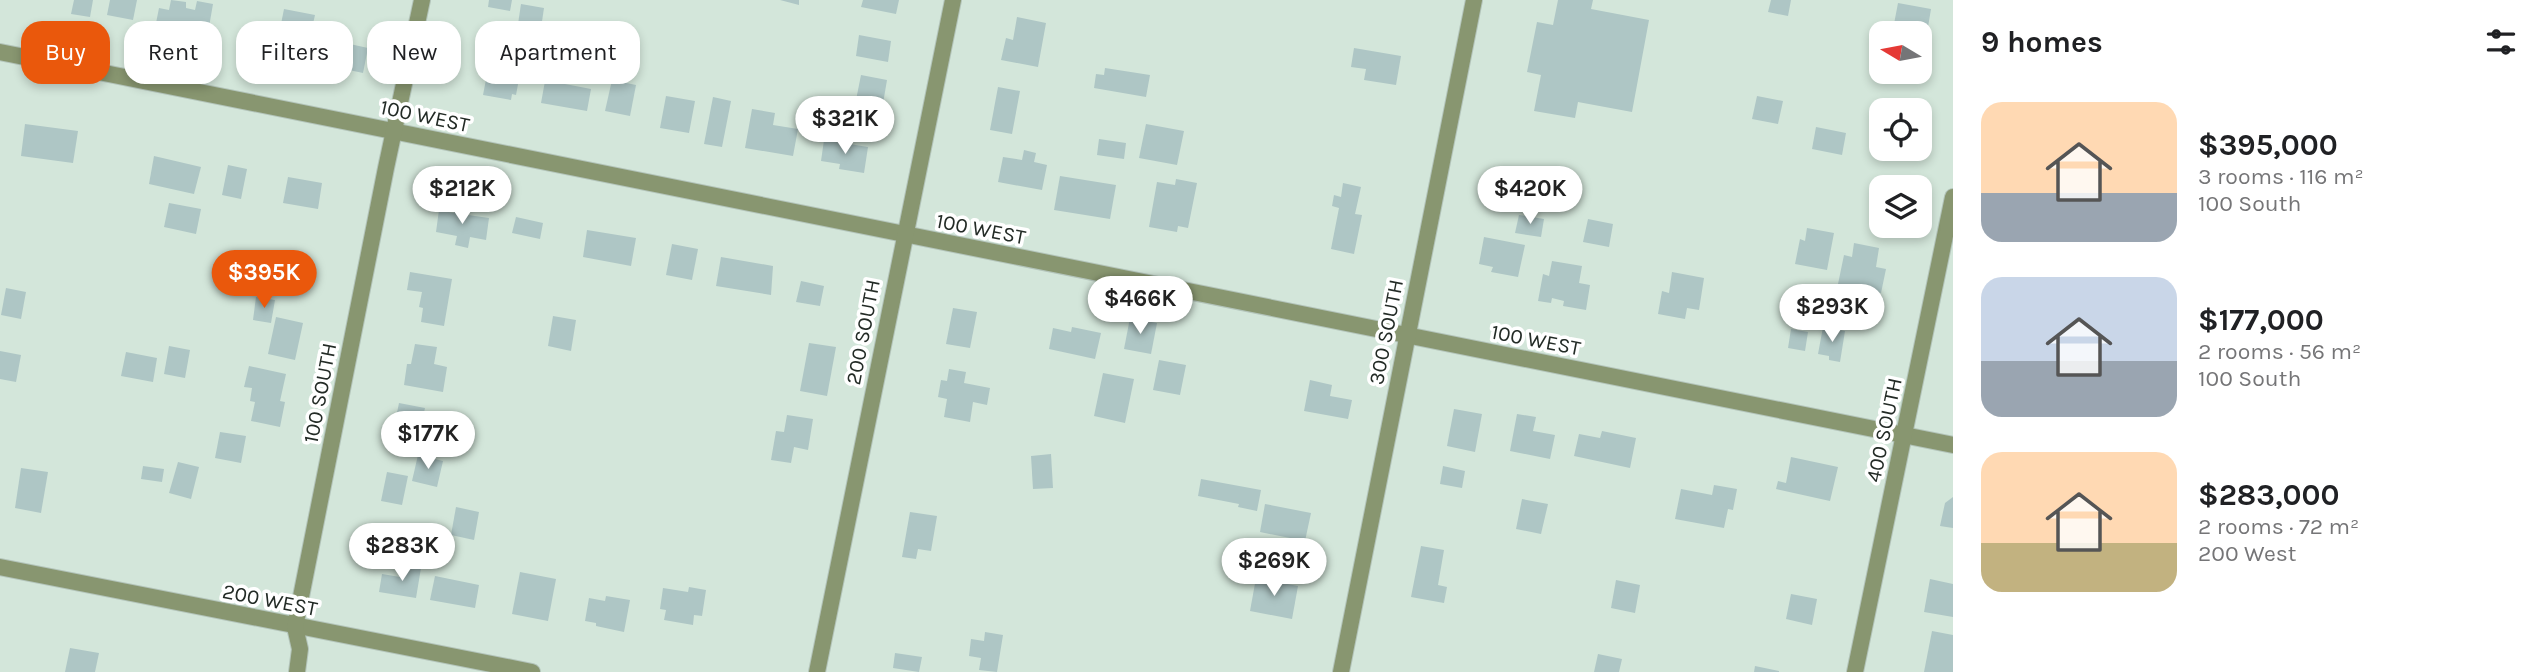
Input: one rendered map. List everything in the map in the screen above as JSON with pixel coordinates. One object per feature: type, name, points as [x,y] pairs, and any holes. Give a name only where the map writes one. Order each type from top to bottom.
[{"type":"street","name":"100 SOUTH","points":[[297,672],[300,649],[295,626],[422,0]]},
{"type":"street","name":"200 SOUTH","points":[[817,672],[953,0]]},
{"type":"street","name":"300 SOUTH","points":[[1341,672],[1474,0]]},
{"type":"street","name":"100 WEST","points":[[0,52],[1953,445]]},
{"type":"street","name":"400 SOUTH","points":[[1855,672],[1953,197]]},
{"type":"street","name":"200 WEST","points":[[0,567],[532,672]]},
{"type":"building","points":[[74,0],[93,0],[90,17],[71,14]]},
{"type":"building","points":[[110,0],[137,0],[133,20],[107,15]]},
{"type":"building","points":[[171,0],[186,2],[186,8],[195,10],[197,1],[213,4],[210,21],[156,21],[159,8],[169,10]]},
{"type":"building","points":[[489,0],[512,0],[510,11],[488,7]]},
{"type":"building","points":[[780,0],[799,0],[799,5]]},
{"type":"building","points":[[863,0],[899,0],[896,14],[861,7]]},
{"type":"building","points":[[1558,0],[1593,0],[1591,9],[1649,20],[1632,112],[1578,102],[1575,118],[1534,111],[1541,75],[1527,72],[1537,22],[1553,25]]},
{"type":"building","points":[[1771,0],[1791,0],[1788,16],[1768,12]]},
{"type":"building","points":[[1898,3],[1931,9],[1929,21],[1895,21]]},
{"type":"building","points":[[521,4],[544,8],[542,21],[518,21]]},
{"type":"building","points":[[284,9],[315,15],[314,21],[282,21]]},
{"type":"building","points":[[1017,17],[1046,23],[1038,67],[1001,60],[1006,38],[1013,40]]},
{"type":"building","points":[[859,35],[891,41],[888,62],[856,56]]},
{"type":"building","points":[[353,45],[367,48],[363,73],[353,71]]},
{"type":"building","points":[[1354,48],[1401,56],[1396,85],[1364,80],[1366,69],[1351,67]]},
{"type":"building","points":[[1105,68],[1150,75],[1146,97],[1094,88],[1096,74],[1104,75]]},
{"type":"building","points":[[861,75],[887,80],[881,115],[854,110]]},
{"type":"building","points":[[485,84],[518,84],[516,95],[512,94],[511,100],[483,95]]},
{"type":"building","points":[[544,84],[565,84],[591,89],[587,111],[541,103]]},
{"type":"building","points":[[611,84],[636,85],[630,116],[605,111]]},
{"type":"building","points":[[998,87],[1020,91],[1012,134],[990,130]]},
{"type":"building","points":[[666,96],[695,101],[689,133],[660,128]]},
{"type":"building","points":[[1757,96],[1783,101],[1778,124],[1752,119]]},
{"type":"building","points":[[713,97],[731,101],[722,147],[704,144]]},
{"type":"building","points":[[752,109],[775,113],[773,125],[798,129],[793,156],[745,148]]},
{"type":"building","points":[[25,124],[78,131],[73,163],[21,156]]},
{"type":"building","points":[[1146,124],[1184,131],[1177,165],[1139,158]]},
{"type":"building","points":[[1816,127],[1846,133],[1842,155],[1812,149]]},
{"type":"building","points":[[1099,139],[1126,143],[1124,159],[1097,155]]},
{"type":"building","points":[[824,140],[868,147],[864,173],[839,169],[840,164],[821,161]]},
{"type":"building","points":[[1024,150],[1036,153],[1034,162],[1047,165],[1042,190],[998,182],[1003,157],[1022,160]]},
{"type":"building","points":[[154,156],[201,167],[194,194],[149,184]]},
{"type":"building","points":[[228,165],[247,169],[241,199],[222,195]]},
{"type":"building","points":[[1060,176],[1116,185],[1110,219],[1054,210]]},
{"type":"building","points":[[288,177],[322,183],[318,209],[283,203]]},
{"type":"building","points":[[1176,179],[1197,183],[1188,228],[1178,226],[1177,232],[1149,227],[1157,182],[1175,185]]},
{"type":"building","points":[[1343,183],[1361,187],[1355,214],[1362,215],[1354,254],[1331,249],[1339,208],[1332,206],[1334,195],[1341,197]]},
{"type":"building","points":[[169,203],[201,209],[196,234],[164,227]]},
{"type":"building","points":[[455,206],[469,209],[468,215],[489,218],[486,240],[470,237],[468,248],[455,245],[457,236],[436,232],[439,210],[454,213]]},
{"type":"building","points":[[1519,215],[1544,219],[1541,237],[1515,233]]},
{"type":"building","points":[[516,217],[543,223],[540,239],[512,233]]},
{"type":"building","points":[[1588,219],[1613,224],[1609,247],[1583,242]]},
{"type":"building","points":[[1807,228],[1834,233],[1827,270],[1795,264],[1800,239],[1805,241]]},
{"type":"building","points":[[587,230],[636,238],[631,266],[583,257]]},
{"type":"building","points":[[1484,237],[1525,245],[1518,277],[1491,272],[1493,267],[1479,264]]},
{"type":"building","points":[[1854,243],[1879,248],[1876,267],[1886,269],[1881,293],[1838,284],[1844,255],[1852,257]]},
{"type":"building","points":[[672,244],[698,249],[692,280],[666,275]]},
{"type":"building","points":[[721,257],[773,266],[771,295],[716,286]]},
{"type":"building","points":[[1552,261],[1582,266],[1579,283],[1590,285],[1586,310],[1563,306],[1564,301],[1552,298],[1551,303],[1538,301],[1543,274],[1549,276]]},
{"type":"building","points":[[410,272],[452,279],[444,326],[421,322],[423,308],[419,307],[422,292],[407,290]]},
{"type":"building","points":[[1672,272],[1704,278],[1699,310],[1687,308],[1685,319],[1658,314],[1662,291],[1669,293]]},
{"type":"building","points":[[801,281],[824,286],[820,306],[796,302]]},
{"type":"building","points":[[6,288],[26,292],[21,319],[1,315]]},
{"type":"building","points":[[256,297],[275,300],[271,323],[253,320]]},
{"type":"building","points":[[953,308],[977,312],[970,348],[946,344]]},
{"type":"building","points":[[553,316],[576,320],[571,351],[548,346]]},
{"type":"building","points":[[276,317],[303,323],[295,360],[268,354]]},
{"type":"building","points":[[1130,318],[1157,323],[1151,354],[1124,349]]},
{"type":"building","points":[[1072,327],[1101,333],[1095,359],[1049,349],[1053,328],[1071,332]]},
{"type":"building","points":[[1823,327],[1845,331],[1840,362],[1818,354]]},
{"type":"building","points":[[1791,329],[1808,332],[1805,351],[1788,348]]},
{"type":"building","points":[[809,343],[836,347],[827,396],[800,391]]},
{"type":"building","points":[[415,344],[437,347],[434,364],[447,367],[443,392],[404,385],[407,364],[411,364]]},
{"type":"building","points":[[169,346],[190,350],[185,378],[164,374]]},
{"type":"building","points":[[0,351],[21,355],[16,382],[0,379]]},
{"type":"building","points":[[126,352],[157,358],[153,382],[121,376]]},
{"type":"building","points":[[1159,360],[1186,365],[1180,395],[1153,390]]},
{"type":"building","points":[[249,366],[286,374],[280,401],[285,402],[280,427],[251,421],[255,402],[250,401],[252,388],[244,387]]},
{"type":"building","points":[[949,369],[966,372],[964,383],[990,388],[987,405],[973,402],[970,422],[944,417],[947,399],[938,397],[941,380],[947,381]]},
{"type":"building","points":[[1103,373],[1134,379],[1125,423],[1094,416]]},
{"type":"building","points":[[1310,380],[1332,385],[1330,396],[1352,400],[1348,419],[1304,411]]},
{"type":"building","points":[[399,403],[425,408],[421,426],[425,426],[422,441],[417,440],[414,452],[390,447]]},
{"type":"building","points":[[1454,409],[1482,414],[1475,452],[1447,446]]},
{"type":"building","points":[[1517,414],[1536,417],[1533,431],[1555,435],[1550,459],[1510,451]]},
{"type":"building","points":[[787,415],[813,419],[808,450],[794,447],[791,463],[771,460],[776,431],[784,432]]},
{"type":"building","points":[[1602,431],[1636,438],[1630,468],[1574,456],[1579,434],[1600,438]]},
{"type":"building","points":[[220,432],[246,436],[241,463],[215,458]]},
{"type":"building","points":[[1051,454],[1053,488],[1033,489],[1031,456]]},
{"type":"building","points":[[418,455],[443,461],[437,487],[412,481]]},
{"type":"building","points":[[1791,457],[1838,467],[1830,501],[1776,489],[1778,481],[1786,483]]},
{"type":"building","points":[[178,462],[199,467],[191,499],[169,493]]},
{"type":"building","points":[[143,466],[164,469],[162,482],[141,479]]},
{"type":"building","points":[[1443,466],[1465,471],[1462,488],[1440,484]]},
{"type":"building","points":[[21,468],[48,472],[41,513],[15,508]]},
{"type":"building","points":[[387,472],[408,476],[402,505],[381,501]]},
{"type":"building","points":[[1201,479],[1261,490],[1257,511],[1238,507],[1239,504],[1198,496]]},
{"type":"building","points":[[1714,485],[1737,489],[1733,510],[1728,509],[1724,528],[1675,519],[1681,489],[1712,495]]},
{"type":"building","points":[[1953,497],[1953,528],[1940,526],[1945,503]]},
{"type":"building","points":[[1522,499],[1548,504],[1541,534],[1516,529]]},
{"type":"building","points":[[1265,504],[1311,513],[1305,541],[1260,532]]},
{"type":"building","points":[[456,507],[479,512],[474,540],[451,535]]},
{"type":"building","points":[[910,512],[937,516],[931,551],[918,549],[916,559],[902,557]]},
{"type":"building","points":[[391,533],[419,538],[415,561],[386,555]]},
{"type":"building","points":[[1421,546],[1444,550],[1438,585],[1447,587],[1444,603],[1411,597]]},
{"type":"building","points":[[402,565],[421,568],[416,598],[379,592],[382,574],[400,577]]},
{"type":"building","points":[[520,572],[556,579],[548,621],[512,614]]},
{"type":"building","points":[[435,576],[479,585],[475,608],[430,600]]},
{"type":"building","points":[[1256,578],[1298,586],[1292,619],[1250,611]]},
{"type":"building","points":[[1930,579],[1953,584],[1953,617],[1924,612]]},
{"type":"building","points":[[1616,580],[1640,585],[1635,613],[1611,608]]},
{"type":"building","points":[[689,587],[706,590],[702,616],[694,615],[693,625],[664,620],[666,610],[660,609],[663,588],[688,592]]},
{"type":"building","points":[[1791,594],[1817,599],[1812,625],[1786,619]]},
{"type":"building","points":[[606,596],[630,600],[624,632],[585,621],[589,598],[605,601]]},
{"type":"building","points":[[1932,631],[1953,635],[1953,672],[1924,672]]},
{"type":"building","points":[[985,632],[1003,635],[997,672],[979,670],[981,658],[969,656],[971,639],[984,641]]},
{"type":"building","points":[[70,648],[99,653],[95,672],[65,672]]},
{"type":"building","points":[[895,653],[922,657],[919,672],[893,668]]},
{"type":"building","points":[[1598,654],[1622,659],[1619,672],[1594,672]]},
{"type":"building","points":[[1755,666],[1779,671],[1779,672],[1754,672]]}]
